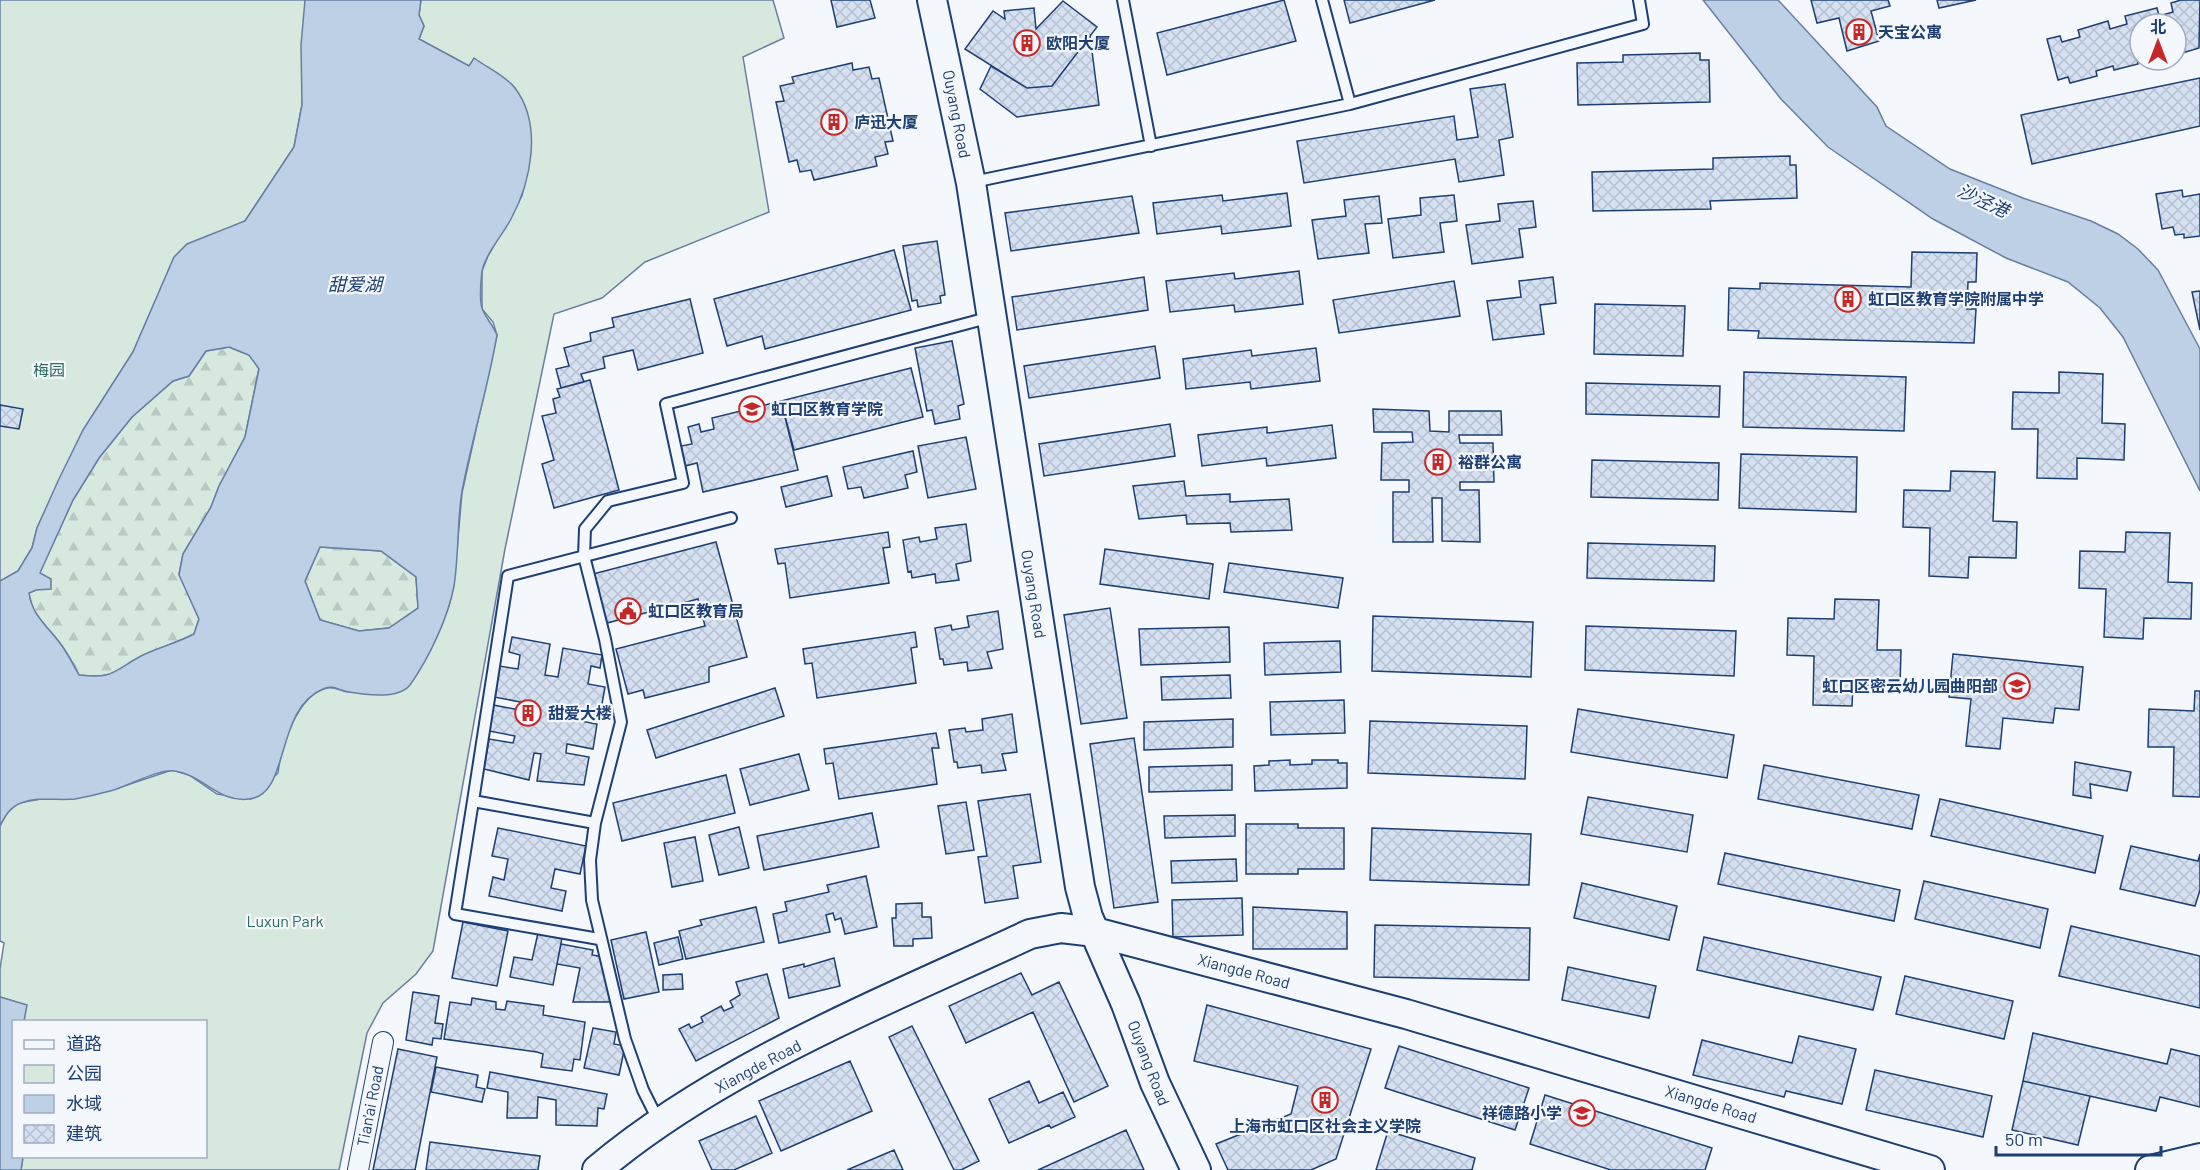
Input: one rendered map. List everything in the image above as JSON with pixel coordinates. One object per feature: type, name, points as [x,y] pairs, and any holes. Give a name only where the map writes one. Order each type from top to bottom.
[{"type":"street","name":"Ouyang Road","points":[[932,0],[971,183],[1077,870],[1084,902],[1126,1004],[1155,1083],[1196,1170]]},
{"type":"street","name":"Xiangde Road","points":[[597,1170],[659,1122],[741,1074],[819,1033],[1030,934],[1061,928],[1095,932],[1406,1014],[1930,1170]]},
{"type":"street","name":"Tian'ai Road","points":[[358,1170],[382,1042]]},
{"type":"street","points":[[2150,1170],[2200,1158]]},
{"type":"lane","points":[[1124,0],[1151,146]]},
{"type":"lane","points":[[1322,0],[1350,104]]},
{"type":"lane","points":[[971,183],[1350,104],[1643,24],[1639,0]]},
{"type":"lane","points":[[659,1122],[643,1090],[625,1039],[599,939],[592,900],[591,870],[595,823],[621,722],[605,639],[584,556],[585,529],[608,501],[683,483],[666,404],[992,317]]},
{"type":"lane","points":[[599,939],[455,914],[508,576],[731,518]]},
{"type":"lane","points":[[473,801],[595,823]]},
{"type":"green space","name":"梅园","points":[[0,0],[305,0],[302,105],[294,147],[245,221],[174,258],[133,352],[83,430],[37,528],[32,548],[18,571],[0,581]]},
{"type":"green space","name":"Luxun Park","points":[[421,0],[773,0],[784,38],[743,57],[769,212],[645,262],[602,298],[554,314],[505,549],[433,951],[416,974],[383,1003],[367,1033],[339,1170],[21,1170],[23,1158],[207,1158],[207,1020],[24,1020],[26,1005],[0,997],[0,969],[4,943],[0,941],[0,826],[7,813],[18,803],[47,798],[73,799],[112,790],[172,770],[189,775],[217,794],[251,799],[278,773],[292,723],[307,701],[316,693],[327,688],[357,692],[410,684],[449,606],[454,584],[462,493],[497,335],[493,322],[482,309],[482,271],[522,196],[531,151],[524,105],[514,87],[474,59],[469,66],[419,39],[424,26],[419,15]]},
{"type":"green space","points":[[229,347],[249,355],[259,368],[245,437],[219,486],[211,507],[183,554],[179,574],[199,619],[194,634],[147,654],[113,673],[100,676],[79,675],[65,649],[36,614],[29,593],[36,590],[39,573],[73,500],[99,458],[132,417],[173,381],[189,376],[206,351]]},
{"type":"green space","points":[[320,547],[381,551],[416,577],[418,608],[389,628],[359,631],[320,620],[305,581]]},
{"type":"water","name":"甜爱湖","points":[[305,0],[421,0],[419,15],[424,26],[419,39],[469,66],[474,58],[501,76],[515,88],[524,103],[529,119],[531,154],[524,188],[511,219],[491,251],[482,271],[481,304],[497,335],[462,491],[454,586],[437,637],[424,663],[405,689],[390,694],[373,695],[330,687],[307,699],[289,732],[271,783],[262,794],[249,799],[228,797],[185,774],[168,771],[117,789],[75,799],[34,800],[21,803],[11,809],[0,826],[0,581],[18,571],[32,548],[37,528],[58,481],[83,430],[133,352],[174,257],[187,244],[245,221],[294,147],[302,105],[301,45]],"holes":[[[229,347],[249,355],[259,369],[245,437],[219,486],[211,507],[183,554],[179,575],[199,619],[194,634],[141,656],[113,673],[100,676],[79,675],[62,646],[36,614],[29,593],[51,589],[51,579],[40,573],[73,500],[99,458],[132,417],[173,381],[189,376],[206,351]],[[320,547],[381,551],[416,577],[418,608],[389,628],[359,631],[320,620],[305,581]]]},
{"type":"water","name":"沙泾港","points":[[1703,0],[1778,0],[1877,107],[1886,126],[1950,169],[2023,198],[2091,221],[2118,234],[2138,249],[2158,270],[2200,349],[2200,491],[2123,337],[2100,308],[2068,282],[2006,258],[1933,219],[1828,147],[1781,99]]},
{"type":"water","points":[[0,997],[27,1005],[24,1020],[12,1020],[12,1158],[23,1158],[21,1170],[0,1170]]},
{"type":"building","points":[[831,0],[870,0],[875,18],[837,27]]},
{"type":"building","points":[[1284,0],[1296,41],[1167,75],[1157,33]]},
{"type":"building","points":[[1344,0],[1435,0],[1350,23]]},
{"type":"building","name":"天宝公寓","points":[[1811,0],[1888,0],[1890,6],[1871,11],[1879,41],[1847,51],[1839,18],[1817,23]]},
{"type":"building","points":[[1937,0],[1976,0],[1939,8]]},
{"type":"building","points":[[2181,0],[2200,0],[2199,48],[2188,51],[2188,12],[2173,12],[2171,3]]},
{"type":"building","name":"欧阳大厦","points":[[1063,1],[1097,27],[1052,86],[1027,88],[965,49],[993,11],[1005,19],[1004,11],[1034,8],[1036,29]]},
{"type":"building","points":[[2157,8],[2158,12],[2141,12]]},
{"type":"building","points":[[2128,15],[2128,66],[2114,70],[2113,66],[2096,71],[2097,76],[2070,83],[2068,77],[2058,80],[2047,39],[2060,36],[2062,42],[2080,37],[2078,30],[2108,21],[2110,29],[2127,24],[2125,16]]},
{"type":"building","points":[[1090,36],[1099,105],[1017,117],[980,89],[991,66],[1027,88],[1052,86]]},
{"type":"building","points":[[1700,53],[1700,60],[1709,60],[1710,102],[1578,105],[1577,63],[1623,62],[1623,55]]},
{"type":"building","name":"庐迅大厦","points":[[852,63],[853,70],[869,67],[872,79],[879,78],[893,141],[885,142],[888,154],[875,157],[877,166],[814,180],[811,170],[800,172],[797,160],[789,162],[776,102],[784,101],[780,86],[794,83],[792,77]]},
{"type":"building","points":[[2200,78],[2200,126],[2032,164],[2021,115]]},
{"type":"building","points":[[1505,84],[1513,137],[1499,140],[1504,175],[1459,182],[1455,159],[1304,183],[1297,141],[1454,116],[1457,140],[1478,137],[1470,89]]},
{"type":"building","points":[[1790,156],[1790,165],[1796,165],[1797,198],[1710,201],[1711,209],[1593,211],[1592,172],[1713,169],[1713,158]]},
{"type":"building","points":[[2182,190],[2183,197],[2200,194],[2200,236],[2184,238],[2184,234],[2175,235],[2173,227],[2162,229],[2156,194]]},
{"type":"building","points":[[1287,193],[1291,226],[1222,234],[1221,226],[1157,234],[1153,203],[1222,195],[1223,201]]},
{"type":"building","points":[[1454,195],[1457,221],[1440,223],[1444,252],[1393,258],[1388,219],[1421,215],[1420,198]]},
{"type":"building","points":[[1132,196],[1139,233],[1011,251],[1005,213]]},
{"type":"building","points":[[1379,196],[1382,223],[1365,224],[1369,253],[1318,259],[1312,220],[1346,216],[1344,200]]},
{"type":"building","points":[[1533,201],[1536,227],[1519,229],[1523,257],[1472,264],[1466,225],[1500,221],[1498,204]]},
{"type":"building","points":[[937,241],[945,295],[940,296],[941,303],[918,307],[917,300],[912,301],[903,246]]},
{"type":"building","points":[[894,250],[911,310],[765,349],[762,336],[727,346],[714,299]]},
{"type":"building","name":"虹口区教育学院附属中学","points":[[1912,252],[1977,253],[1976,282],[1968,282],[1967,309],[1976,309],[1974,343],[1758,338],[1759,331],[1728,330],[1729,288],[1760,289],[1760,283],[1911,287]]},
{"type":"building","points":[[1299,271],[1303,304],[1235,312],[1234,305],[1170,312],[1166,281],[1234,273],[1235,279]]},
{"type":"building","points":[[1144,277],[1148,310],[1017,330],[1012,297]]},
{"type":"building","points":[[1553,277],[1556,303],[1540,305],[1544,334],[1493,340],[1487,301],[1521,297],[1519,281]]},
{"type":"building","points":[[1454,281],[1460,316],[1339,333],[1333,300]]},
{"type":"building","points":[[2200,291],[2200,330],[2192,292]]},
{"type":"building","points":[[690,299],[703,353],[638,370],[633,350],[603,357],[605,368],[581,374],[584,382],[561,388],[556,369],[569,366],[564,348],[591,341],[590,333],[614,327],[612,318]]},
{"type":"building","points":[[1595,304],[1685,306],[1683,356],[1594,354]]},
{"type":"building","points":[[952,341],[964,404],[958,406],[960,419],[935,424],[932,410],[927,411],[915,348]]},
{"type":"building","points":[[1155,346],[1160,378],[1029,398],[1024,366]]},
{"type":"building","points":[[1316,348],[1320,381],[1251,389],[1250,382],[1186,389],[1183,359],[1251,350],[1252,356]]},
{"type":"building","points":[[911,368],[923,417],[794,450],[781,401]]},
{"type":"building","points":[[1744,372],[1906,377],[1904,431],[1743,427]]},
{"type":"building","points":[[2059,372],[2103,374],[2102,423],[2125,424],[2124,460],[2077,458],[2077,479],[2037,478],[2038,429],[2012,429],[2013,392],[2059,393]]},
{"type":"building","points":[[590,380],[619,490],[554,508],[542,464],[554,460],[542,416],[556,413],[553,399],[560,397],[557,389]]},
{"type":"building","points":[[1586,383],[1720,386],[1719,417],[1586,414]]},
{"type":"building","points":[[781,401],[798,470],[703,492],[697,463],[685,466],[681,446],[692,444],[688,427],[699,424],[701,432],[714,429],[712,418]]},
{"type":"building","points":[[0,405],[23,409],[19,429],[0,426]]},
{"type":"building","name":"裕群公寓","points":[[1373,409],[1429,411],[1430,431],[1449,432],[1449,411],[1501,411],[1502,435],[1459,435],[1460,443],[1493,443],[1494,482],[1460,482],[1460,490],[1479,490],[1480,542],[1442,541],[1442,498],[1432,498],[1433,542],[1393,542],[1393,492],[1409,492],[1409,480],[1381,480],[1382,443],[1413,442],[1412,432],[1374,432]]},
{"type":"building","points":[[1170,424],[1175,456],[1044,476],[1039,444]]},
{"type":"building","points":[[1332,425],[1336,458],[1267,466],[1266,458],[1202,466],[1198,435],[1267,427],[1267,433]]},
{"type":"building","points":[[966,437],[976,489],[928,498],[918,446]]},
{"type":"building","points":[[913,451],[917,472],[905,475],[908,488],[864,498],[861,487],[848,489],[843,467]]},
{"type":"building","points":[[1741,454],[1857,457],[1856,512],[1739,508]]},
{"type":"building","points":[[1592,460],[1719,463],[1718,500],[1591,497]]},
{"type":"building","points":[[1951,471],[1995,472],[1993,521],[2017,522],[2016,558],[1969,557],[1968,578],[1929,576],[1930,528],[1903,527],[1904,490],[1950,491]]},
{"type":"building","points":[[827,476],[832,496],[786,507],[781,487]]},
{"type":"building","points":[[1184,481],[1186,496],[1230,494],[1230,502],[1289,499],[1292,530],[1231,532],[1230,523],[1187,524],[1186,515],[1139,519],[1133,486]]},
{"type":"building","points":[[966,524],[971,561],[956,564],[959,580],[936,583],[935,574],[912,578],[911,571],[908,572],[903,540],[919,537],[920,542],[937,539],[935,528]]},
{"type":"building","points":[[888,532],[890,547],[883,548],[889,583],[790,598],[785,563],[778,564],[775,549]]},
{"type":"building","points":[[2126,532],[2170,533],[2168,582],[2192,583],[2191,619],[2144,618],[2143,639],[2104,637],[2106,589],[2079,588],[2080,551],[2125,552]]},
{"type":"building","name":"虹口区教育局","points":[[716,542],[747,657],[709,667],[709,682],[645,698],[643,690],[628,694],[616,649],[705,626],[698,599],[607,623],[593,574]]},
{"type":"building","points":[[1588,543],[1715,546],[1714,581],[1587,578]]},
{"type":"building","points":[[1105,549],[1213,564],[1209,599],[1100,584]]},
{"type":"building","points":[[1229,563],[1343,578],[1338,608],[1224,592]]},
{"type":"building","points":[[1835,599],[1879,600],[1877,650],[1901,650],[1900,686],[1853,685],[1852,706],[1813,705],[1814,656],[1787,655],[1788,618],[1834,619]]},
{"type":"building","points":[[1110,608],[1127,718],[1081,724],[1064,615]]},
{"type":"building","points":[[998,611],[1003,649],[987,652],[992,668],[968,671],[967,662],[944,665],[943,659],[940,659],[935,628],[951,625],[952,630],[969,627],[967,616]]},
{"type":"building","points":[[1373,616],[1533,622],[1531,677],[1372,671]]},
{"type":"building","points":[[1586,626],[1736,631],[1734,676],[1585,670]]},
{"type":"building","points":[[1229,627],[1230,662],[1141,665],[1139,629]]},
{"type":"building","points":[[915,632],[917,647],[911,648],[916,683],[817,698],[812,663],[805,664],[803,649]]},
{"type":"building","name":"甜爱大楼","points":[[512,637],[550,644],[545,675],[558,677],[563,648],[602,655],[600,668],[591,666],[588,684],[605,687],[600,715],[566,709],[564,718],[597,724],[593,749],[567,744],[566,753],[589,757],[584,785],[537,781],[541,754],[534,753],[529,780],[484,769],[489,739],[513,743],[515,736],[489,731],[493,705],[525,711],[526,703],[494,697],[499,666],[518,669],[520,655],[509,652]]},
{"type":"building","points":[[1340,641],[1341,672],[1265,675],[1264,643]]},
{"type":"building","points":[[1953,654],[2083,667],[2079,710],[2055,708],[2053,723],[2003,718],[2000,749],[1966,746],[1971,699],[1949,697]]},
{"type":"building","points":[[1230,675],[1231,698],[1162,700],[1161,677]]},
{"type":"building","points":[[775,688],[784,716],[656,758],[647,730]]},
{"type":"building","points":[[2195,691],[2200,691],[2200,797],[2173,796],[2174,747],[2148,747],[2149,709],[2194,711]]},
{"type":"building","points":[[1344,700],[1345,733],[1271,735],[1270,702]]},
{"type":"building","points":[[1578,709],[1734,735],[1727,778],[1571,752]]},
{"type":"building","points":[[1012,714],[1017,752],[1002,754],[1006,770],[982,773],[981,765],[958,768],[957,762],[954,762],[949,730],[965,728],[966,732],[983,730],[982,719]]},
{"type":"building","points":[[1233,719],[1233,747],[1144,750],[1144,722]]},
{"type":"building","points":[[1370,721],[1527,726],[1525,779],[1368,773]]},
{"type":"building","points":[[936,733],[939,748],[932,748],[937,784],[839,799],[833,763],[826,764],[824,749]]},
{"type":"building","points":[[1134,738],[1158,902],[1114,908],[1090,744]]},
{"type":"building","points":[[799,754],[809,790],[750,805],[740,769]]},
{"type":"building","points":[[1290,760],[1290,765],[1312,764],[1312,760],[1338,760],[1338,763],[1347,763],[1347,788],[1255,791],[1254,766],[1269,765],[1269,761]]},
{"type":"building","points":[[2075,762],[2131,772],[2127,791],[2090,784],[2091,798],[2073,795]]},
{"type":"building","points":[[1232,765],[1232,790],[1149,792],[1149,767]]},
{"type":"building","points":[[1764,765],[1919,795],[1912,829],[1758,799]]},
{"type":"building","points":[[726,775],[735,813],[622,841],[613,803]]},
{"type":"building","points":[[1030,794],[1041,862],[1013,866],[1018,898],[985,903],[978,857],[987,856],[978,801]]},
{"type":"building","points":[[1588,797],[1693,815],[1687,852],[1581,834]]},
{"type":"building","points":[[1940,799],[2103,836],[2095,873],[1931,836]]},
{"type":"building","points":[[966,802],[974,850],[946,854],[938,806]]},
{"type":"building","points":[[872,813],[879,847],[764,870],[757,836]]},
{"type":"building","points":[[1235,815],[1235,836],[1165,838],[1164,816]]},
{"type":"building","points":[[1246,824],[1298,824],[1298,828],[1344,828],[1344,869],[1298,869],[1298,874],[1246,874]]},
{"type":"building","points":[[739,827],[749,868],[719,875],[709,835]]},
{"type":"building","points":[[498,828],[586,846],[580,874],[555,869],[551,888],[566,891],[562,911],[489,896],[493,877],[504,880],[508,859],[492,856]]},
{"type":"building","points":[[1372,828],[1531,834],[1529,885],[1370,880]]},
{"type":"building","points":[[695,837],[703,881],[672,887],[664,843]]},
{"type":"building","points":[[2131,846],[2198,861],[2200,854],[2200,890],[2195,906],[2120,889]]},
{"type":"building","points":[[1725,853],[1900,890],[1894,921],[1718,884]]},
{"type":"building","points":[[1236,859],[1237,881],[1172,883],[1171,861]]},
{"type":"building","points":[[866,876],[877,927],[845,934],[841,918],[835,920],[833,913],[826,915],[830,932],[779,943],[773,914],[787,911],[785,902],[829,892],[827,885]]},
{"type":"building","points":[[1924,881],[2048,909],[2040,948],[1915,919]]},
{"type":"building","points":[[1582,883],[1677,906],[1669,940],[1574,918]]},
{"type":"building","points":[[1242,898],[1243,935],[1173,937],[1172,900]]},
{"type":"building","points":[[922,903],[922,917],[931,917],[932,938],[913,939],[913,946],[894,946],[892,918],[896,918],[896,904]]},
{"type":"building","points":[[756,907],[764,942],[686,959],[679,931],[702,925],[700,920]]},
{"type":"building","points":[[1253,907],[1347,912],[1347,949],[1253,949]]},
{"type":"building","points":[[463,922],[508,931],[497,986],[452,978]]},
{"type":"building","points":[[1375,925],[1530,928],[1529,980],[1374,977]]},
{"type":"building","points":[[2071,926],[2200,956],[2200,1008],[2059,976]]},
{"type":"building","points":[[646,932],[659,992],[624,999],[611,940]]},
{"type":"building","points":[[538,933],[562,938],[553,985],[510,977],[514,957],[532,960]]},
{"type":"building","points":[[678,937],[683,959],[659,965],[654,943]]},
{"type":"building","points":[[1704,937],[1881,977],[1873,1010],[1697,970]]},
{"type":"building","points":[[561,944],[593,950],[592,955],[604,957],[614,1002],[573,1002],[580,968],[557,964]]},
{"type":"building","points":[[834,958],[840,986],[789,998],[783,969],[804,964],[804,967]]},
{"type":"building","points":[[1568,967],[1656,986],[1649,1018],[1562,1000]]},
{"type":"building","points":[[1021,973],[1032,995],[1059,982],[1108,1086],[1074,1102],[1033,1012],[966,1043],[949,1006]]},
{"type":"building","points":[[682,974],[683,989],[663,990],[663,975]]},
{"type":"building","points":[[767,974],[779,1018],[696,1061],[679,1029],[689,1024],[691,1028],[703,1022],[701,1017],[721,1006],[724,1011],[733,1007],[730,1001],[740,995],[736,982]]},
{"type":"building","points":[[1905,976],[2013,1001],[2004,1039],[1896,1014]]},
{"type":"building","points":[[413,992],[439,996],[435,1023],[443,1024],[441,1039],[433,1038],[432,1045],[406,1040]]},
{"type":"building","points":[[472,998],[496,1002],[496,1009],[505,1010],[507,1001],[544,1006],[543,1015],[585,1022],[580,1060],[574,1059],[572,1071],[541,1067],[543,1054],[537,1052],[444,1039],[450,1002],[471,1005]]},
{"type":"building","name":"上海市虹口区社会主义学院","points":[[1207,1005],[1371,1049],[1336,1159],[1311,1170],[1228,1170],[1216,1144],[1291,1114],[1298,1086],[1194,1061]]},
{"type":"building","points":[[912,1026],[979,1161],[961,1170],[954,1170],[889,1037]]},
{"type":"building","points":[[593,1028],[616,1032],[614,1044],[625,1046],[619,1075],[584,1068]]},
{"type":"building","points":[[2033,1033],[2167,1064],[2171,1049],[2200,1056],[2200,1107],[2160,1097],[2156,1111],[2023,1081]]},
{"type":"building","points":[[1799,1036],[1856,1049],[1842,1104],[1786,1091],[1784,1097],[1693,1075],[1702,1040],[1792,1063]]},
{"type":"building","points":[[1399,1046],[1529,1088],[1515,1130],[1385,1088]]},
{"type":"building","points":[[398,1049],[437,1057],[415,1170],[373,1170]]},
{"type":"building","points":[[850,1061],[872,1111],[781,1151],[759,1101]]},
{"type":"building","points":[[436,1067],[478,1075],[476,1087],[485,1089],[482,1102],[431,1092]]},
{"type":"building","points":[[1875,1070],[1992,1096],[1983,1137],[1866,1110]]},
{"type":"building","points":[[490,1072],[607,1094],[604,1109],[598,1108],[597,1126],[556,1125],[556,1100],[538,1097],[537,1118],[507,1118],[508,1092],[487,1088]]},
{"type":"building","points":[[1029,1081],[1039,1103],[1063,1092],[1075,1117],[1051,1128],[1049,1125],[1009,1143],[989,1099]]},
{"type":"building","points":[[2023,1081],[2090,1096],[2078,1145],[2012,1130]]},
{"type":"building","name":"祥德路小学","points":[[1545,1095],[1712,1148],[1705,1170],[1611,1170],[1530,1144]]},
{"type":"building","points":[[756,1116],[772,1153],[734,1170],[712,1170],[699,1141]]},
{"type":"building","points":[[1126,1130],[1144,1170],[1038,1170]]},
{"type":"building","points":[[1388,1131],[1475,1158],[1472,1170],[1376,1170]]},
{"type":"building","points":[[430,1142],[540,1156],[538,1170],[426,1170]]},
{"type":"building","points":[[894,1150],[903,1170],[847,1170]]},
{"type":"place","name":"天宝公寓","points":[[1859,32]]},
{"type":"place","name":"欧阳大厦","points":[[1027,43]]},
{"type":"place","name":"庐迅大厦","points":[[834,122]]},
{"type":"place","name":"虹口区教育学院附属中学","points":[[1848,299]]},
{"type":"place","name":"虹口区教育学院","points":[[752,409]]},
{"type":"place","name":"裕群公寓","points":[[1438,462]]},
{"type":"place","name":"虹口区教育局","points":[[628,611]]},
{"type":"place","name":"虹口区密云幼儿园曲阳部","points":[[2017,686]]},
{"type":"place","name":"甜爱大楼","points":[[528,713]]},
{"type":"place","name":"上海市虹口区社会主义学院","points":[[1325,1100]]},
{"type":"place","name":"祥德路小学","points":[[1582,1113]]}]
